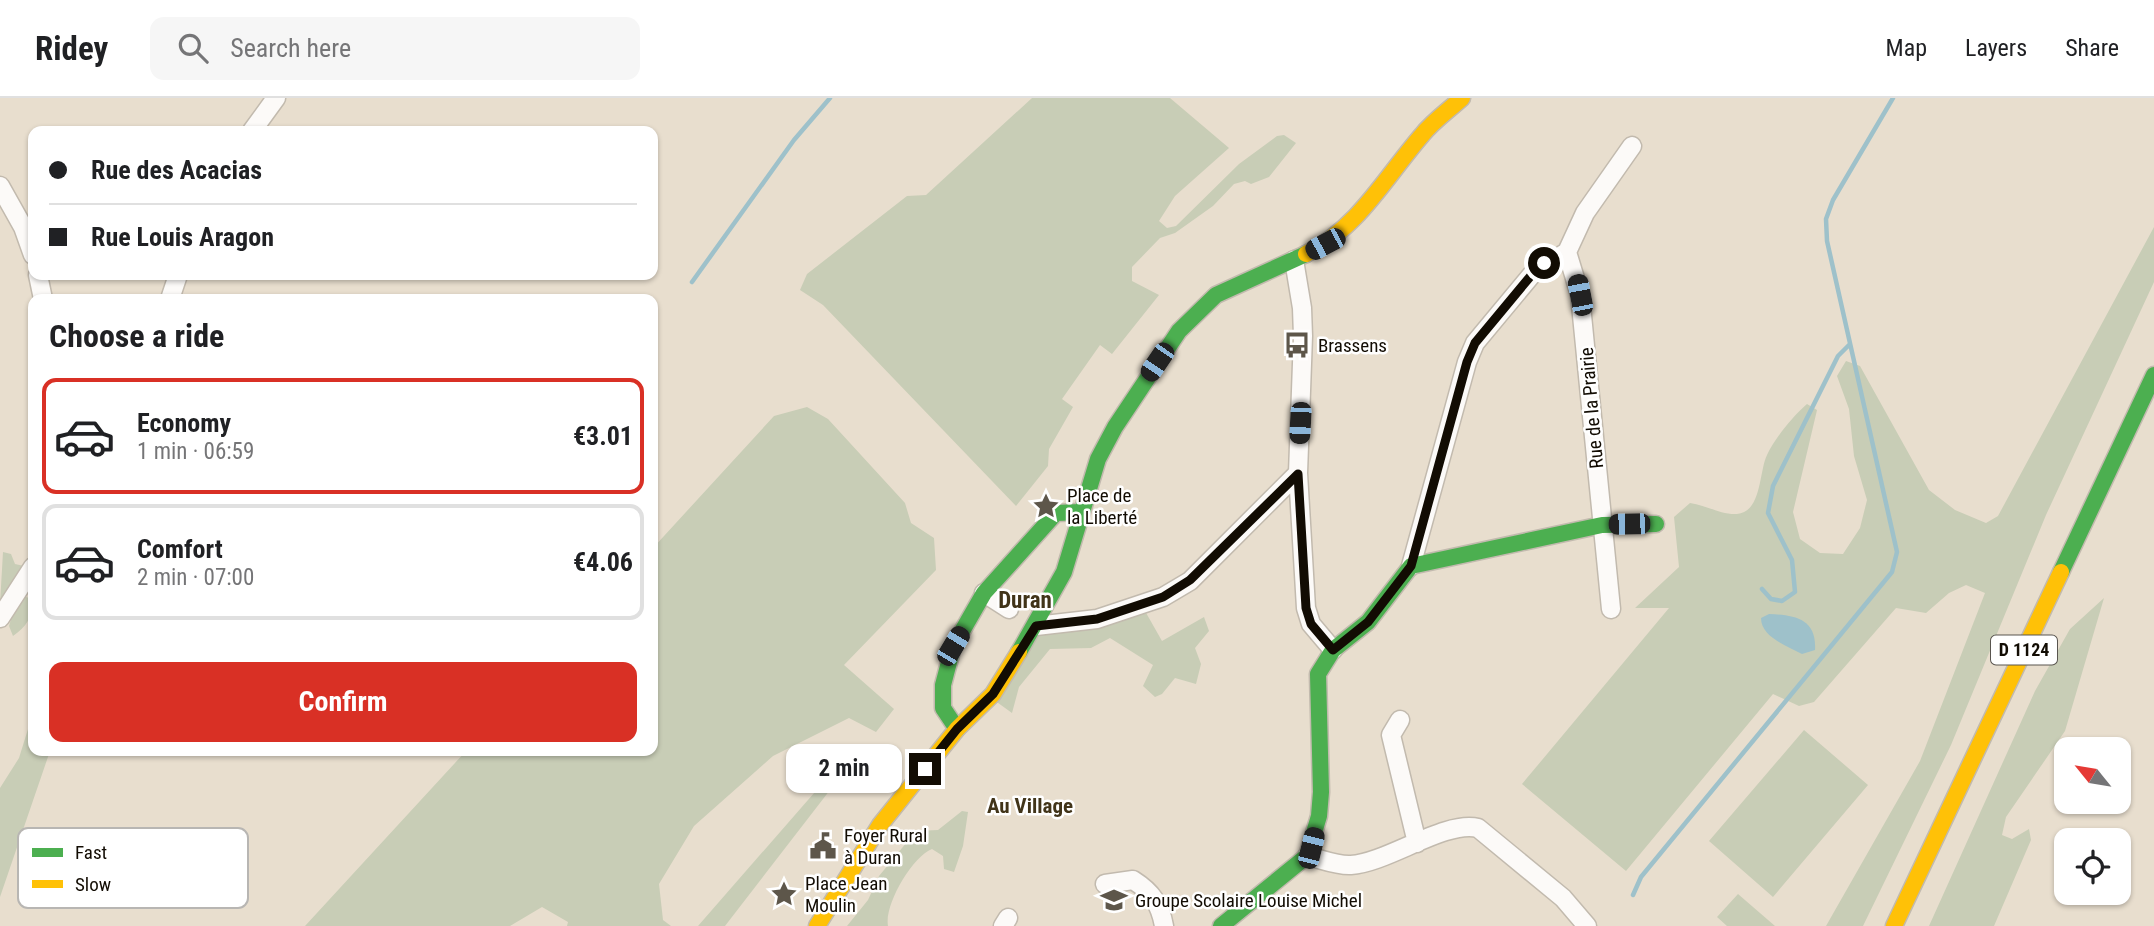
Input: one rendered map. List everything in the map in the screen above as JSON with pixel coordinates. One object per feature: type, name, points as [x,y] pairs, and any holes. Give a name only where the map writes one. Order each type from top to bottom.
[{"type":"main road","points":[[817,926],[880,825],[957,729],[993,694],[1036,626],[1064,572],[1098,459],[1115,426],[1179,331],[1216,295],[1329,242],[1350,225],[1424,132],[1462,98]]},
{"type":"main road","name":"D 1124","points":[[1894,926],[2154,375]]},
{"type":"main road","points":[[957,729],[945,714],[943,685],[953,646],[984,593],[1056,513],[1081,513]]},
{"type":"main road","points":[[1221,926],[1307,856],[1319,816],[1321,792],[1318,674],[1333,650],[1368,622],[1411,566],[1602,525],[1656,524]]},
{"type":"street","points":[[256,126],[276,98]]},
{"type":"street","points":[[1411,566],[1467,362],[1475,343],[1534,272],[1544,263],[1567,252],[1585,213],[1632,146]]},
{"type":"street","points":[[0,186],[28,241]]},
{"type":"street","name":"Rue de la Prairie","points":[[1567,252],[1580,295],[1611,609]]},
{"type":"street","points":[[1294,260],[1302,308],[1303,336],[1298,474],[1306,608],[1311,624],[1333,650]]},
{"type":"street","points":[[1036,626],[1097,619],[1163,597],[1190,580],[1298,474]]},
{"type":"street","points":[[0,618],[28,575]]},
{"type":"street","points":[[984,593],[1009,609]]},
{"type":"street","points":[[1400,720],[1391,735],[1417,843]]},
{"type":"street","points":[[1307,856],[1352,865],[1365,863],[1459,828],[1478,828],[1563,898],[1587,926]]},
{"type":"street","points":[[1105,884],[1133,880],[1144,887],[1161,908],[1164,926]]},
{"type":"green space","points":[[1032,98],[1170,98],[1229,148],[1175,196],[1159,221],[1167,228],[1176,226],[1239,164],[1277,136],[1284,135],[1296,143],[1269,177],[1251,184],[1245,181],[1234,184],[1213,206],[1175,233],[1160,238],[1132,267],[1132,281],[1159,295],[1112,354],[1100,345],[1062,399],[1073,407],[1049,449],[1048,466],[1016,506],[823,305],[800,290],[807,274],[907,196],[926,195]]},
{"type":"green space","points":[[2154,227],[2154,282],[2046,515],[1951,745],[1863,926],[1826,926],[1920,761],[1985,593],[1966,585],[1949,593],[1926,613],[1896,608],[1814,702],[1799,706],[1773,694],[1626,871],[1522,784],[1669,608],[1635,608],[1679,567],[1674,517],[1690,503],[1725,513],[1745,512],[1755,499],[1770,448],[1807,404],[1817,410],[1793,512],[1800,539],[1820,553],[1843,554],[1860,528],[1867,500],[1854,456],[1849,409],[1837,376],[1846,361],[1860,366],[1929,490],[1955,510],[1986,523],[1998,516]]},
{"type":"green space","points":[[807,407],[828,419],[905,503],[911,523],[934,538],[936,570],[844,665],[894,709],[876,732],[849,718],[773,756],[694,826],[659,884],[663,920],[671,926],[567,926],[568,922],[542,907],[510,926],[305,926],[461,756],[658,756],[658,543],[774,416]]},
{"type":"green space","points":[[3,552],[11,554],[15,564],[24,566],[20,594],[28,598],[28,621],[13,636],[9,626],[12,616],[0,604]]},
{"type":"green space","points":[[2104,598],[2065,731],[2061,737],[2054,737],[2054,747],[2006,817],[2002,835],[2012,839],[2029,829],[2031,840],[1994,926],[1929,926],[2035,691],[2070,629]]},
{"type":"green space","points":[[1145,611],[1162,641],[1204,617],[1209,631],[1195,648],[1201,664],[1196,684],[1175,678],[1162,694],[1155,697],[1143,686],[1153,665],[1110,638],[1091,648],[1050,649],[1019,687],[1012,713],[994,700],[1041,630]]},
{"type":"green space","points":[[28,729],[28,756],[48,756],[24,828],[18,828],[18,844],[0,897],[0,788],[19,758]]},
{"type":"green space","points":[[1804,730],[1868,785],[1773,897],[1709,841]]},
{"type":"green space","points":[[847,768],[725,926],[698,926],[835,769]]},
{"type":"green space","points":[[962,811],[968,812],[963,846],[954,872],[944,869],[943,856],[932,849],[916,861],[901,883],[890,906],[888,926],[847,926],[868,900],[879,876],[916,831],[938,830]]},
{"type":"green space","points":[[1738,894],[1775,926],[1727,926],[1717,917]]},
{"type":"water","points":[[1769,614],[1802,620],[1812,631],[1815,650],[1802,654],[1770,636],[1762,625],[1761,618]]},
{"type":"waterway","points":[[692,282],[794,140],[830,98]]},
{"type":"waterway","points":[[1633,895],[1641,877],[1892,572],[1897,552],[1827,241],[1826,219],[1833,200],[1893,98]]},
{"type":"waterway","points":[[1762,589],[1771,599],[1782,601],[1795,592],[1792,560],[1768,513],[1773,486],[1838,356],[1849,345]]},
{"type":"traffic: fast","points":[[1019,652],[1064,572],[1098,459],[1115,427],[1179,331],[1216,295],[1306,254]]},
{"type":"traffic: fast","points":[[2061,572],[2154,375]]},
{"type":"traffic: fast","points":[[957,729],[943,708],[943,685],[953,647],[984,593],[1056,513],[1081,512]]},
{"type":"traffic: fast","points":[[1221,926],[1307,856],[1319,816],[1321,792],[1318,674],[1333,650],[1368,622],[1411,566],[1602,525],[1656,524]]},
{"type":"traffic: slow","points":[[1306,254],[1325,243],[1356,216],[1426,130],[1462,98]]},
{"type":"traffic: slow","points":[[1894,926],[2061,572]]},
{"type":"traffic: slow","points":[[817,926],[880,825],[957,729],[993,694],[1019,652]]},
{"type":"place","name":"Brassens","points":[[1297,345]]},
{"type":"place","name":"Place de la Liberté","points":[[1046,506]]},
{"type":"place","name":"Foyer Rural à Duran","points":[[823,846]]},
{"type":"place","name":"Place Jean Moulin","points":[[784,894]]},
{"type":"place","name":"Groupe Scolaire Louise Michel","points":[[1114,900]]},
{"type":"district","name":"Duran","points":[[1025,600]]},
{"type":"district","name":"Au Village","points":[[1030,806]]},
{"type":"route","points":[[925,769],[957,729],[993,694],[1036,626],[1097,619],[1128,611],[1163,597],[1190,580],[1298,474],[1306,608],[1309,619],[1315,631],[1333,650],[1358,632],[1411,566],[1467,362],[1475,343],[1544,263]]}]
